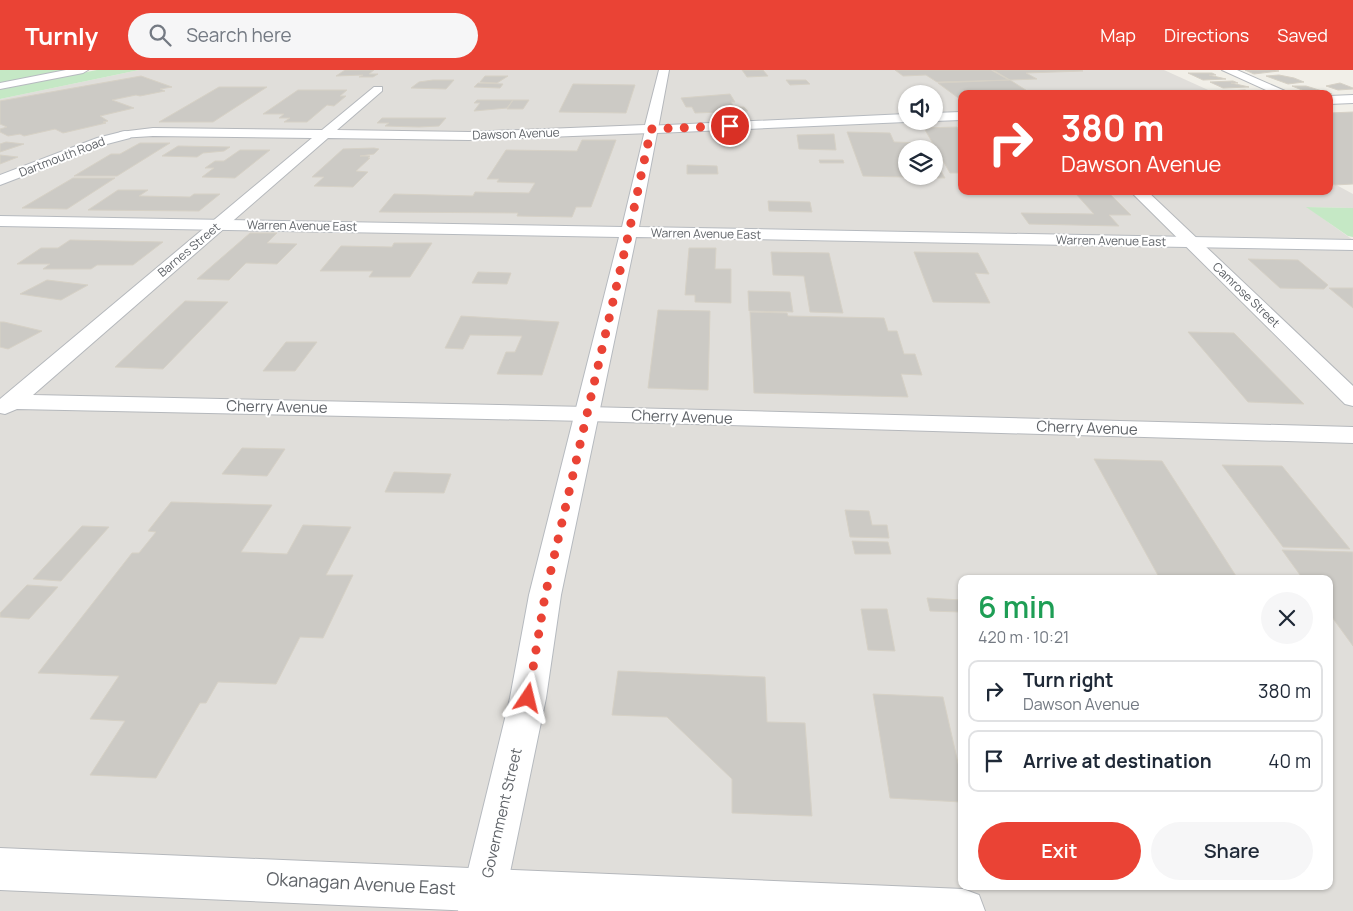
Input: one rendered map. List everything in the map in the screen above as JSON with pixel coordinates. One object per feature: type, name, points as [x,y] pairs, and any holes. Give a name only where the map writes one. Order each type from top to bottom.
[{"type":"street","points":[[0,86],[84,70]]},
{"type":"street","name":"Government Street","points":[[482,901],[528,698],[545,596],[629,232],[664,70]]},
{"type":"street","points":[[1227,70],[1276,90]]},
{"type":"street","name":"Barnes Street","points":[[6,407],[378,89]]},
{"type":"street","points":[[1333,100],[1353,99]]},
{"type":"street","points":[[943,117],[958,116]]},
{"type":"street","name":"Dawson Avenue","points":[[125,134],[153,132],[469,136],[898,118]]},
{"type":"street","name":"Dartmouth Road","points":[[0,180],[125,134]]},
{"type":"street","name":"Camrose Street","points":[[1142,195],[1353,399]]},
{"type":"street","name":"Warren Avenue East","points":[[0,221],[1353,246]]},
{"type":"street","name":"Cherry Avenue","points":[[6,407],[586,414],[1353,435]]},
{"type":"street","name":"Okanagan Avenue East","points":[[0,868],[482,901],[962,911]]},
{"type":"shaded area","points":[[139,70],[1164,70],[1208,90],[958,90],[958,195],[1333,195],[1333,183],[1353,194],[1353,208],[1307,207],[1353,240],[1353,911],[0,911],[0,99]]},
{"type":"green space","points":[[0,70],[74,70],[0,84]]},
{"type":"green space","points":[[97,70],[139,70],[0,99],[0,89]]},
{"type":"green space","points":[[1306,207],[1353,208],[1353,237],[1348,236]]},
{"type":"building","points":[[345,70],[374,70],[369,74],[378,74],[373,77],[359,77],[363,75],[336,76]]},
{"type":"building","points":[[742,70],[763,70],[768,76],[747,77]]},
{"type":"building","points":[[895,70],[991,70],[1009,80],[937,82],[926,75],[903,76]]},
{"type":"building","points":[[993,70],[1083,71],[1026,73],[1037,79],[1010,80]]},
{"type":"building","points":[[1245,70],[1275,70],[1279,71],[1254,74]]},
{"type":"building","points":[[1188,73],[1212,73],[1216,75],[1209,75],[1226,79],[1203,80]]},
{"type":"building","points":[[1279,75],[1304,82],[1288,84],[1266,76]]},
{"type":"building","points":[[141,76],[172,87],[160,89],[165,91],[112,100],[134,108],[100,116],[108,121],[103,122],[106,123],[63,133],[55,129],[24,136],[20,134],[8,136],[0,132],[0,129],[7,127],[0,124],[0,101]]},
{"type":"building","points":[[485,76],[508,76],[497,83],[480,82]]},
{"type":"building","points":[[454,80],[446,89],[411,88],[419,82]]},
{"type":"building","points":[[786,80],[806,80],[810,84],[790,85]]},
{"type":"building","points":[[1010,80],[1026,90],[958,90],[958,98],[938,83]]},
{"type":"building","points":[[1233,81],[1238,83],[1231,83],[1249,87],[1223,88],[1210,82]]},
{"type":"building","points":[[478,83],[503,84],[500,88],[474,87]]},
{"type":"building","points":[[1340,83],[1353,89],[1338,90],[1326,86]]},
{"type":"building","points":[[573,84],[635,85],[626,113],[559,112]]},
{"type":"building","points":[[1292,86],[1306,86],[1319,90],[1302,90]]},
{"type":"building","points":[[219,87],[267,87],[213,122],[159,122]]},
{"type":"building","points":[[298,90],[347,90],[340,96],[346,96],[334,106],[327,105],[307,122],[284,122],[290,118],[279,118],[284,114],[263,114]]},
{"type":"building","points":[[730,94],[735,102],[731,102],[734,107],[744,107],[748,111],[695,113],[692,107],[686,107],[681,98]]},
{"type":"building","points":[[477,100],[513,100],[507,108],[474,111],[480,103],[474,103]]},
{"type":"building","points":[[513,100],[529,100],[523,109],[507,109]]},
{"type":"building","points":[[1353,112],[1353,184],[1333,184],[1333,113]]},
{"type":"building","points":[[382,118],[446,118],[439,126],[419,127],[385,126],[389,123],[377,123]]},
{"type":"building","points":[[943,127],[957,127],[958,173],[950,173],[943,161],[943,140],[931,140],[925,130],[943,130]]},
{"type":"building","points":[[847,132],[890,133],[894,142],[898,142],[898,177],[863,176]]},
{"type":"building","points":[[834,134],[836,150],[799,149],[797,135]]},
{"type":"building","points":[[582,140],[616,140],[591,207],[576,207],[572,217],[517,216],[518,213],[379,212],[394,194],[473,196],[475,192],[529,193],[535,183],[497,182],[499,179],[487,179],[506,150],[577,151]]},
{"type":"building","points":[[6,142],[24,144],[0,152],[0,144]]},
{"type":"building","points":[[140,143],[170,143],[117,176],[74,176],[111,154],[120,154]]},
{"type":"building","points":[[178,146],[230,147],[224,151],[203,153],[197,157],[162,156]]},
{"type":"building","points":[[343,149],[379,149],[374,154],[360,156],[370,156],[368,158],[370,158],[356,171],[368,172],[353,187],[314,186],[324,177],[312,177]]},
{"type":"building","points":[[240,150],[270,150],[235,178],[202,177],[214,168],[205,168],[215,161],[224,161]]},
{"type":"building","points":[[0,155],[18,157],[0,164]]},
{"type":"building","points":[[819,160],[843,160],[844,163],[820,163]]},
{"type":"building","points":[[687,165],[717,166],[718,174],[687,174]]},
{"type":"building","points":[[73,178],[115,178],[67,209],[22,208]]},
{"type":"building","points":[[118,190],[148,190],[139,196],[190,197],[194,194],[220,194],[199,211],[88,210]]},
{"type":"building","points":[[1077,195],[1111,195],[1131,215],[1109,215],[1119,226],[1029,224],[1021,213],[1094,214]]},
{"type":"building","points":[[768,201],[810,202],[812,212],[769,211]]},
{"type":"building","points":[[250,233],[277,233],[267,243],[297,244],[277,264],[246,263],[229,280],[197,279]]},
{"type":"building","points":[[70,240],[163,242],[133,265],[97,265],[91,269],[43,269],[50,264],[17,264],[41,248],[58,248]]},
{"type":"building","points":[[394,243],[432,243],[410,277],[369,277],[373,271],[320,271],[341,246],[392,247]]},
{"type":"building","points":[[689,248],[716,248],[715,269],[731,269],[731,303],[695,302],[695,295],[685,295]]},
{"type":"building","points":[[771,252],[829,253],[843,313],[810,312],[804,276],[773,275]]},
{"type":"building","points":[[914,252],[978,253],[989,274],[975,273],[990,303],[933,302]]},
{"type":"building","points":[[1248,259],[1298,260],[1328,285],[1324,289],[1280,288]]},
{"type":"building","points":[[478,272],[511,273],[507,284],[472,283]]},
{"type":"building","points":[[47,280],[88,285],[61,300],[20,294]]},
{"type":"building","points":[[1329,288],[1353,288],[1353,308]]},
{"type":"building","points":[[748,291],[790,292],[793,312],[749,311]]},
{"type":"building","points":[[185,301],[228,302],[163,369],[115,367]]},
{"type":"building","points":[[658,310],[710,311],[708,390],[648,388]]},
{"type":"building","points":[[750,312],[787,313],[788,316],[884,318],[888,331],[897,331],[904,354],[915,354],[922,375],[901,374],[908,397],[754,393]]},
{"type":"building","points":[[461,316],[559,322],[542,375],[497,374],[506,352],[515,352],[522,336],[470,335],[463,349],[445,348]]},
{"type":"building","points":[[0,322],[42,331],[8,349],[0,347]]},
{"type":"building","points":[[1188,332],[1234,333],[1304,404],[1248,402]]},
{"type":"building","points":[[286,342],[317,342],[295,371],[263,371]]},
{"type":"building","points":[[242,448],[285,449],[267,476],[222,474]]},
{"type":"building","points":[[1094,459],[1162,461],[1235,575],[1158,575]]},
{"type":"building","points":[[1222,465],[1282,466],[1350,549],[1283,547]]},
{"type":"building","points":[[394,472],[451,474],[444,493],[385,492]]},
{"type":"building","points":[[171,502],[272,505],[241,552],[287,554],[303,525],[351,527],[326,575],[353,575],[323,638],[300,637],[276,684],[218,682],[206,703],[200,703],[156,778],[90,775],[125,721],[90,719],[119,676],[38,673],[132,553],[139,553],[156,532],[148,531]]},
{"type":"building","points":[[845,510],[869,511],[872,525],[887,525],[889,538],[850,537]]},
{"type":"building","points":[[82,526],[109,527],[61,581],[33,579]]},
{"type":"building","points":[[852,541],[888,542],[891,554],[855,554]]},
{"type":"building","points":[[1282,550],[1353,552],[1353,646],[1333,618],[1333,575],[1300,575]]},
{"type":"building","points":[[27,585],[58,587],[29,619],[0,617],[0,613]]},
{"type":"building","points":[[927,598],[958,600],[958,612],[930,611]]},
{"type":"building","points":[[861,609],[887,609],[895,651],[868,650]]},
{"type":"building","points":[[618,671],[765,677],[767,722],[805,723],[812,816],[732,813],[732,779],[667,717],[612,715]]},
{"type":"building","points":[[873,694],[943,697],[958,763],[958,802],[890,798]]},
{"type":"route","points":[[528,698],[545,596],[651,129],[730,126]]}]
